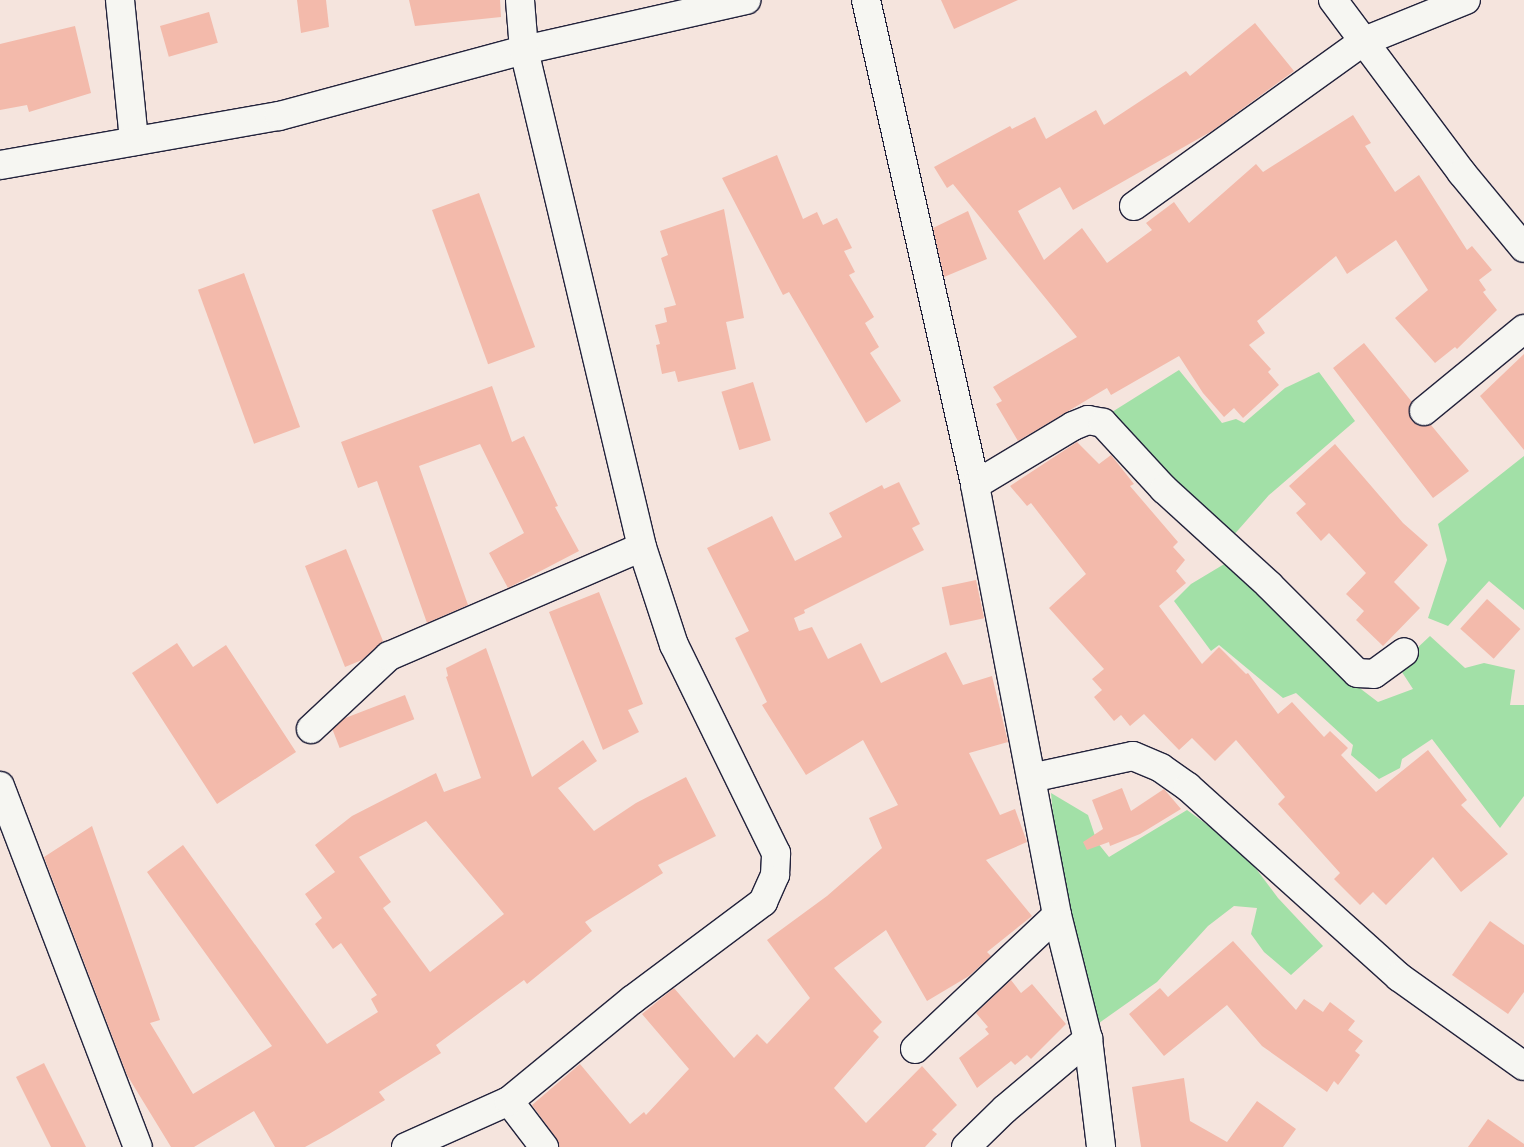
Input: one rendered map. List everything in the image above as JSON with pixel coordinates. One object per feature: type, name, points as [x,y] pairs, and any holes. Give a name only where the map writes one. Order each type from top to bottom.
[{"type":"street","points":[[120,0],[134,141]]},
{"type":"street","points":[[406,1147],[509,1101],[632,1000],[763,902],[775,875],[776,853],[674,645],[642,547],[524,50],[520,0]]},
{"type":"street","points":[[0,165],[279,116],[524,50],[746,0]]},
{"type":"street","points":[[866,0],[975,486],[1057,915],[1088,1039],[1101,1147]]},
{"type":"street","points":[[1332,0],[1362,42],[1524,248]]},
{"type":"street","points":[[1134,206],[1362,42],[1466,0]]},
{"type":"street","points":[[1424,410],[1524,329]]},
{"type":"street","points":[[975,486],[1072,426],[1088,420],[1103,423],[1164,489],[1269,585],[1357,673],[1374,674],[1404,652]]},
{"type":"street","points":[[311,729],[389,656],[642,547]]},
{"type":"street","points":[[1031,778],[1133,756],[1162,768],[1188,787],[1398,976],[1524,1066]]},
{"type":"street","points":[[0,786],[138,1147]]},
{"type":"street","points":[[915,1049],[1057,915]]},
{"type":"street","points":[[966,1147],[1005,1109],[1088,1039]]},
{"type":"street","points":[[509,1101],[544,1147]]},
{"type":"green space","points":[[1179,370],[1222,423],[1236,419],[1244,423],[1285,388],[1319,372],[1355,421],[1269,495],[1232,537],[1148,454],[1112,412]]},
{"type":"green space","points":[[1524,456],[1524,610],[1489,581],[1448,626],[1428,618],[1447,560],[1438,524]]},
{"type":"green space","points":[[1231,560],[1353,683],[1378,702],[1413,689],[1398,666],[1430,636],[1465,668],[1484,663],[1515,670],[1510,705],[1524,705],[1524,796],[1500,828],[1432,739],[1402,759],[1400,768],[1379,779],[1351,755],[1353,745],[1296,693],[1283,698],[1219,645],[1211,651],[1174,601],[1191,584]]},
{"type":"green space","points":[[1051,793],[1088,815],[1097,842],[1109,857],[1187,810],[1242,850],[1278,898],[1323,946],[1291,975],[1264,952],[1251,934],[1257,908],[1234,906],[1208,926],[1157,982],[1092,1028],[1056,848]]},
{"type":"building","points":[[297,0],[326,0],[329,27],[301,33]]},
{"type":"building","points":[[409,0],[500,0],[501,17],[415,26]]},
{"type":"building","points":[[941,0],[1018,0],[954,29]]},
{"type":"building","points":[[209,12],[218,43],[169,57],[160,26]]},
{"type":"building","points":[[1255,23],[1294,71],[1212,131],[1073,210],[1060,187],[1018,211],[1044,260],[1082,228],[1107,263],[1152,230],[1146,223],[1174,202],[1189,223],[1256,164],[1263,172],[1353,115],[1371,143],[1365,146],[1395,192],[1419,175],[1467,250],[1472,246],[1492,270],[1479,280],[1486,290],[1483,292],[1497,310],[1457,349],[1455,347],[1435,363],[1395,318],[1428,290],[1396,240],[1347,274],[1336,256],[1257,321],[1265,333],[1249,345],[1271,369],[1268,372],[1279,385],[1243,418],[1234,408],[1224,417],[1203,393],[1179,356],[1111,395],[1107,388],[1018,441],[996,404],[1002,401],[993,387],[1077,337],[953,184],[947,188],[934,167],[1010,126],[1012,129],[1035,117],[1046,139],[1096,110],[1104,125],[1186,71],[1190,76]]},
{"type":"building","points":[[75,26],[91,93],[29,112],[27,105],[0,110],[0,44]]},
{"type":"building","points":[[777,155],[803,219],[817,212],[823,225],[837,218],[852,248],[844,251],[855,272],[849,275],[874,317],[865,323],[879,347],[870,353],[901,401],[866,423],[789,292],[783,295],[722,178]]},
{"type":"building","points":[[479,193],[535,347],[488,364],[432,210]]},
{"type":"building","points":[[724,209],[744,318],[726,322],[736,369],[678,382],[675,371],[662,374],[656,345],[660,344],[655,325],[667,322],[664,308],[676,305],[661,258],[668,255],[660,231]]},
{"type":"building","points":[[968,211],[987,259],[944,277],[933,228]]},
{"type":"building","points":[[244,273],[300,427],[254,444],[198,290]]},
{"type":"building","points":[[1364,343],[1412,402],[1409,413],[1412,421],[1419,426],[1431,425],[1469,471],[1433,498],[1333,368]]},
{"type":"building","points":[[1524,354],[1524,450],[1480,396]]},
{"type":"building","points":[[753,382],[771,440],[739,450],[721,392]]},
{"type":"building","points":[[492,386],[512,442],[524,436],[558,506],[555,507],[579,551],[508,588],[489,553],[524,533],[480,444],[419,466],[468,605],[427,623],[377,481],[358,488],[341,442]]},
{"type":"building","points":[[1077,442],[1099,464],[1111,455],[1134,484],[1130,486],[1178,542],[1173,547],[1185,560],[1176,571],[1186,583],[1159,606],[1202,664],[1219,647],[1246,674],[1248,673],[1278,714],[1292,702],[1324,737],[1330,731],[1348,748],[1341,755],[1376,792],[1428,750],[1467,800],[1461,805],[1508,854],[1461,892],[1433,857],[1386,905],[1373,892],[1360,905],[1334,879],[1340,873],[1278,804],[1285,797],[1236,740],[1215,761],[1192,738],[1179,750],[1144,714],[1130,726],[1121,715],[1114,721],[1094,697],[1102,690],[1092,679],[1104,669],[1049,608],[1086,574],[1031,503],[1027,506],[1010,486]]},
{"type":"building","points":[[1335,444],[1403,523],[1428,545],[1394,582],[1420,608],[1383,646],[1356,620],[1364,611],[1346,594],[1366,573],[1329,533],[1321,541],[1296,513],[1306,504],[1289,486]]},
{"type":"building","points":[[899,482],[920,524],[912,528],[924,550],[804,610],[805,613],[794,618],[799,631],[812,627],[828,659],[861,643],[881,683],[946,652],[963,685],[992,676],[1008,742],[969,753],[1000,815],[1015,809],[1027,842],[986,860],[1032,916],[987,952],[991,956],[969,976],[927,1001],[886,930],[834,968],[882,1022],[873,1031],[879,1037],[834,1088],[866,1123],[922,1066],[957,1105],[932,1130],[937,1134],[925,1147],[559,1147],[556,1138],[532,1105],[580,1064],[630,1124],[644,1112],[646,1115],[689,1069],[642,1014],[674,988],[734,1058],[757,1034],[767,1044],[810,998],[767,940],[827,896],[882,848],[869,818],[898,805],[863,740],[806,775],[762,705],[767,702],[735,638],[749,631],[707,548],[772,516],[795,561],[842,537],[829,513],[882,485],[884,489]]},
{"type":"building","points":[[346,549],[383,641],[362,660],[345,667],[305,566]]},
{"type":"building","points":[[976,580],[984,618],[950,625],[942,587]]},
{"type":"building","points":[[599,592],[643,704],[628,710],[639,732],[603,750],[549,612]]},
{"type":"building","points":[[1487,599],[1520,629],[1494,659],[1460,629]]},
{"type":"building","points":[[177,643],[193,667],[226,645],[296,752],[217,804],[132,673]]},
{"type":"building","points":[[486,648],[532,777],[583,740],[597,761],[558,788],[594,831],[636,803],[686,777],[716,836],[658,865],[663,873],[585,922],[592,931],[527,984],[524,980],[436,1045],[441,1053],[379,1092],[385,1100],[329,1134],[305,1147],[275,1147],[254,1111],[194,1147],[171,1147],[127,1075],[44,857],[92,826],[160,1020],[150,1023],[193,1094],[272,1046],[147,872],[183,845],[327,1044],[378,1012],[371,999],[377,995],[341,943],[333,949],[315,924],[322,918],[305,894],[335,872],[315,845],[352,816],[436,773],[444,792],[481,778],[446,677],[448,676],[446,668]],"holes":[[[426,821],[504,914],[430,972],[383,908],[391,902],[359,857]]]},
{"type":"building","points":[[405,695],[414,719],[340,748],[330,724]]},
{"type":"building","points":[[1122,788],[1131,811],[1164,789],[1181,809],[1140,834],[1110,846],[1109,842],[1087,850],[1083,842],[1103,829],[1092,800]]},
{"type":"building","points":[[1490,921],[1524,945],[1524,992],[1508,1014],[1452,975]]},
{"type":"building","points":[[1233,941],[1296,1010],[1304,999],[1323,1012],[1330,1002],[1355,1021],[1348,1030],[1363,1041],[1355,1051],[1360,1055],[1338,1085],[1334,1081],[1327,1092],[1262,1046],[1227,1005],[1164,1056],[1129,1014],[1160,988],[1168,997]]},
{"type":"building","points":[[1011,980],[1021,993],[1032,984],[1066,1024],[1031,1059],[1027,1055],[1015,1065],[1011,1061],[977,1088],[959,1058],[989,1034],[985,1029],[988,1027],[976,1013]]},
{"type":"building","points":[[44,1063],[86,1147],[51,1147],[16,1077]]},
{"type":"building","points":[[1184,1078],[1190,1121],[1227,1142],[1257,1101],[1296,1129],[1283,1147],[1141,1147],[1132,1087]]},
{"type":"building","points":[[1488,1119],[1524,1144],[1524,1147],[1468,1147]]}]
